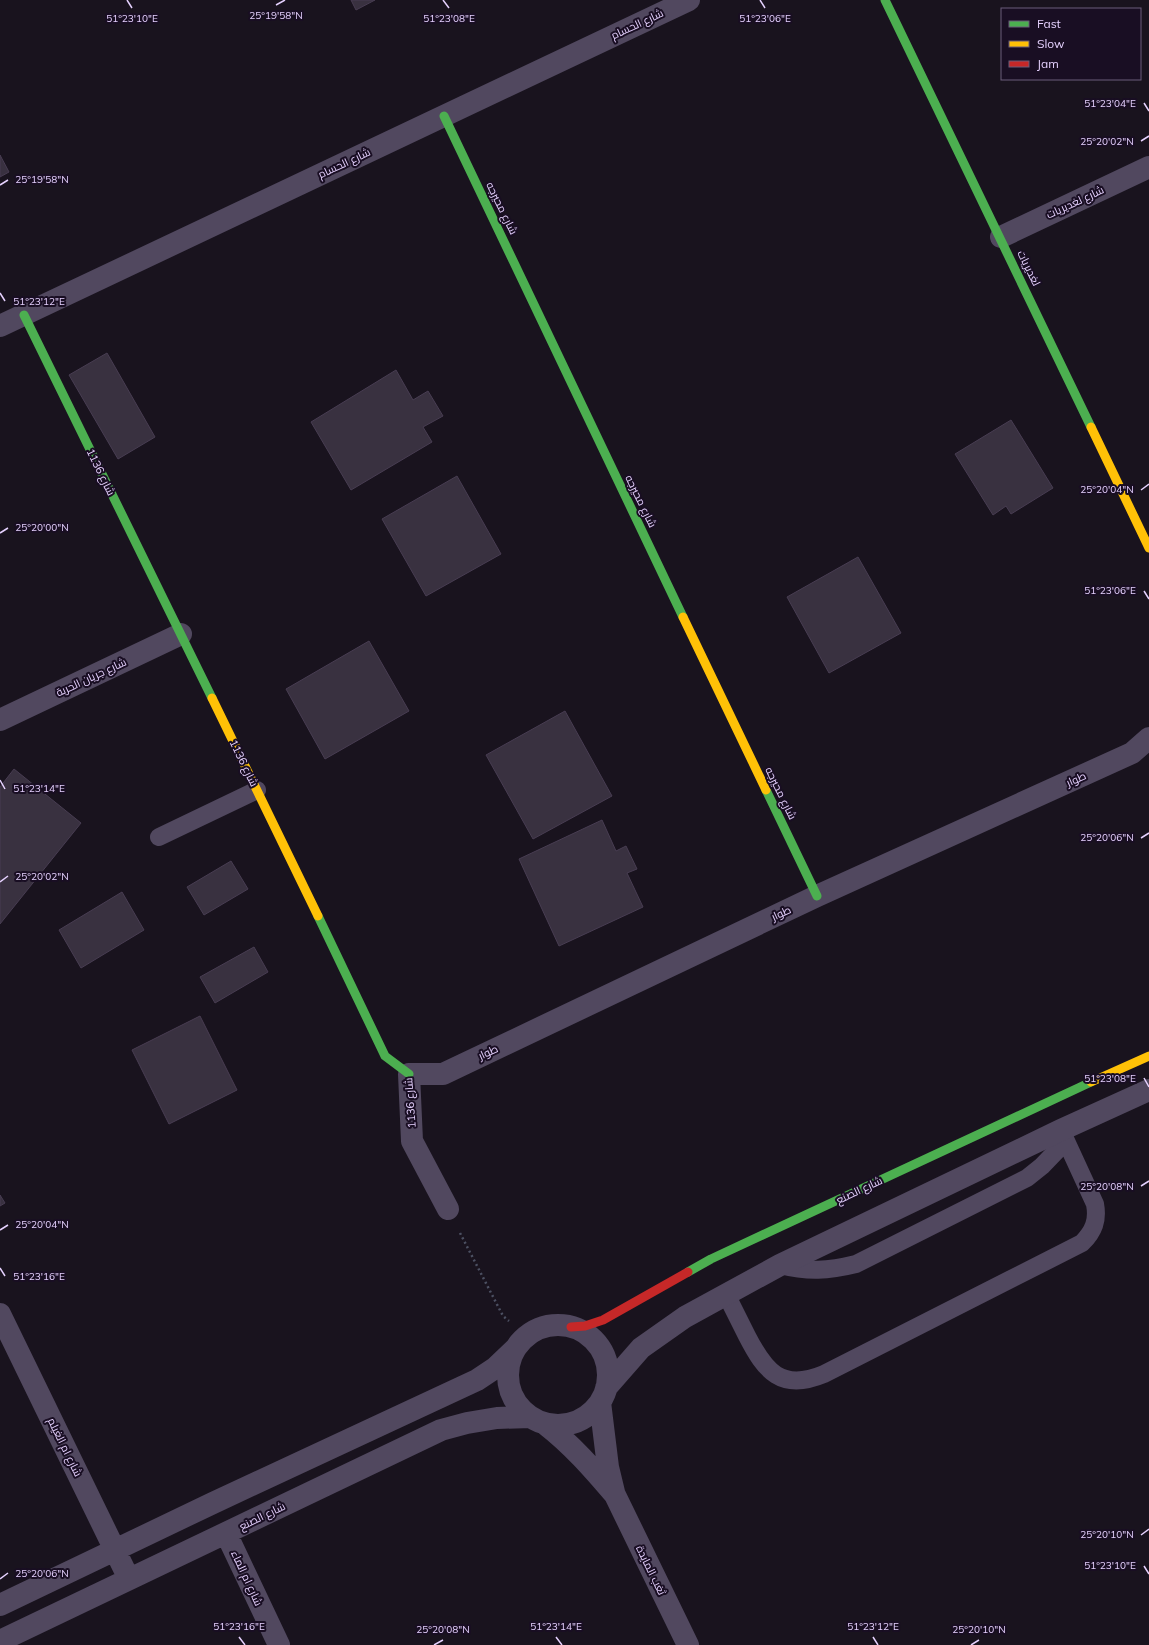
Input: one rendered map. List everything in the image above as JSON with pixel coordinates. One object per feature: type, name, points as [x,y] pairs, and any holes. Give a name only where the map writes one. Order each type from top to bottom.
[{"type":"street","name":"شارع الحسام","points":[[0,326],[689,0]]},
{"type":"street","name":"لغديريات","points":[[886,0],[1149,548]]},
{"type":"street","name":"شارع محيرجه","points":[[444,116],[817,896]]},
{"type":"street","name":"شارع لغديريات","points":[[1001,237],[1149,167]]},
{"type":"street","name":"شارع 1136","points":[[24,315],[181,634],[385,1056],[409,1074],[412,1141],[448,1209]]},
{"type":"street","name":"شارع جريان الحربة","points":[[0,720],[181,634]]},
{"type":"street","name":"طوار","points":[[409,1074],[443,1074],[817,896],[1132,753],[1149,738]]},
{"type":"street","name":"شارع الصنع","points":[[571,1327],[585,1326],[603,1320],[711,1259],[1126,1065],[1149,1056]]},
{"type":"street","points":[[522,1342],[510,1362],[508,1378],[512,1393],[519,1406],[538,1420],[561,1425],[576,1422],[590,1414],[603,1395],[641,1348],[685,1317],[780,1266],[1064,1135],[1149,1090]]},
{"type":"street","name":"شارع ام الغيلم","points":[[0,1314],[129,1579]]},
{"type":"street","points":[[0,1605],[115,1549],[477,1380],[495,1368],[522,1342],[540,1329],[556,1326],[571,1327],[586,1333],[597,1344],[605,1358],[608,1372],[603,1395]]},
{"type":"street","name":"ثغب المايدة","points":[[603,1395],[608,1466],[615,1495],[688,1645]]},
{"type":"street","name":"شارع الصنع","points":[[0,1641],[441,1430],[467,1423],[497,1418],[538,1420]]},
{"type":"street","name":"ثغب المايدة","points":[[538,1420],[566,1440],[615,1495]]},
{"type":"street","name":"شارع ام الماء","points":[[226,1533],[279,1645]]},
{"type":"lane","points":[[159,837],[257,790]]},
{"type":"lane","points":[[780,1266],[798,1270],[818,1271],[856,1264],[1027,1178],[1042,1166],[1064,1135]]},
{"type":"lane","points":[[726,1294],[754,1350],[768,1369],[778,1376],[789,1380],[801,1381],[824,1374],[1077,1246],[1090,1235],[1095,1225],[1097,1215],[1095,1204],[1064,1135]]},
{"type":"path","points":[[448,1209],[503,1316],[522,1342]]},
{"type":"building","points":[[351,0],[375,0],[356,10]]},
{"type":"building","points":[[0,155],[9,172],[0,177]]},
{"type":"building","points":[[107,353],[155,437],[118,459],[69,375]]},
{"type":"building","points":[[396,370],[413,400],[428,391],[443,416],[423,427],[432,442],[351,490],[311,422]]},
{"type":"building","points":[[1011,420],[1053,488],[1011,514],[1006,506],[993,515],[955,454]]},
{"type":"building","points":[[457,476],[501,554],[426,596],[382,519]]},
{"type":"building","points":[[858,557],[901,633],[829,673],[787,597]]},
{"type":"building","points":[[369,641],[409,711],[325,759],[286,689]]},
{"type":"building","points":[[565,711],[612,796],[533,839],[486,755]]},
{"type":"building","points":[[14,769],[81,823],[0,924],[0,787]]},
{"type":"building","points":[[602,820],[616,851],[626,846],[637,869],[627,873],[643,907],[559,946],[519,859]]},
{"type":"building","points":[[231,861],[248,889],[204,915],[187,887]]},
{"type":"building","points":[[122,892],[144,930],[81,968],[59,930]]},
{"type":"building","points":[[254,947],[268,972],[215,1003],[200,977]]},
{"type":"building","points":[[200,1016],[237,1090],[169,1124],[132,1050]]},
{"type":"building","points":[[0,1195],[5,1203],[0,1206]]},
{"type":"traffic: fast","points":[[885,0],[1091,427]]},
{"type":"traffic: fast","points":[[444,116],[683,617]]},
{"type":"traffic: fast","points":[[24,315],[212,698]]},
{"type":"traffic: fast","points":[[766,790],[817,896]]},
{"type":"traffic: fast","points":[[318,916],[385,1056],[409,1074]]},
{"type":"traffic: fast","points":[[688,1272],[711,1259],[1091,1082]]},
{"type":"traffic: slow","points":[[1091,427],[1149,548]]},
{"type":"traffic: slow","points":[[683,617],[766,790]]},
{"type":"traffic: slow","points":[[212,698],[318,916]]},
{"type":"traffic: slow","points":[[1091,1082],[1149,1056]]},
{"type":"traffic: jam","points":[[571,1327],[585,1326],[603,1320],[688,1272]]}]
